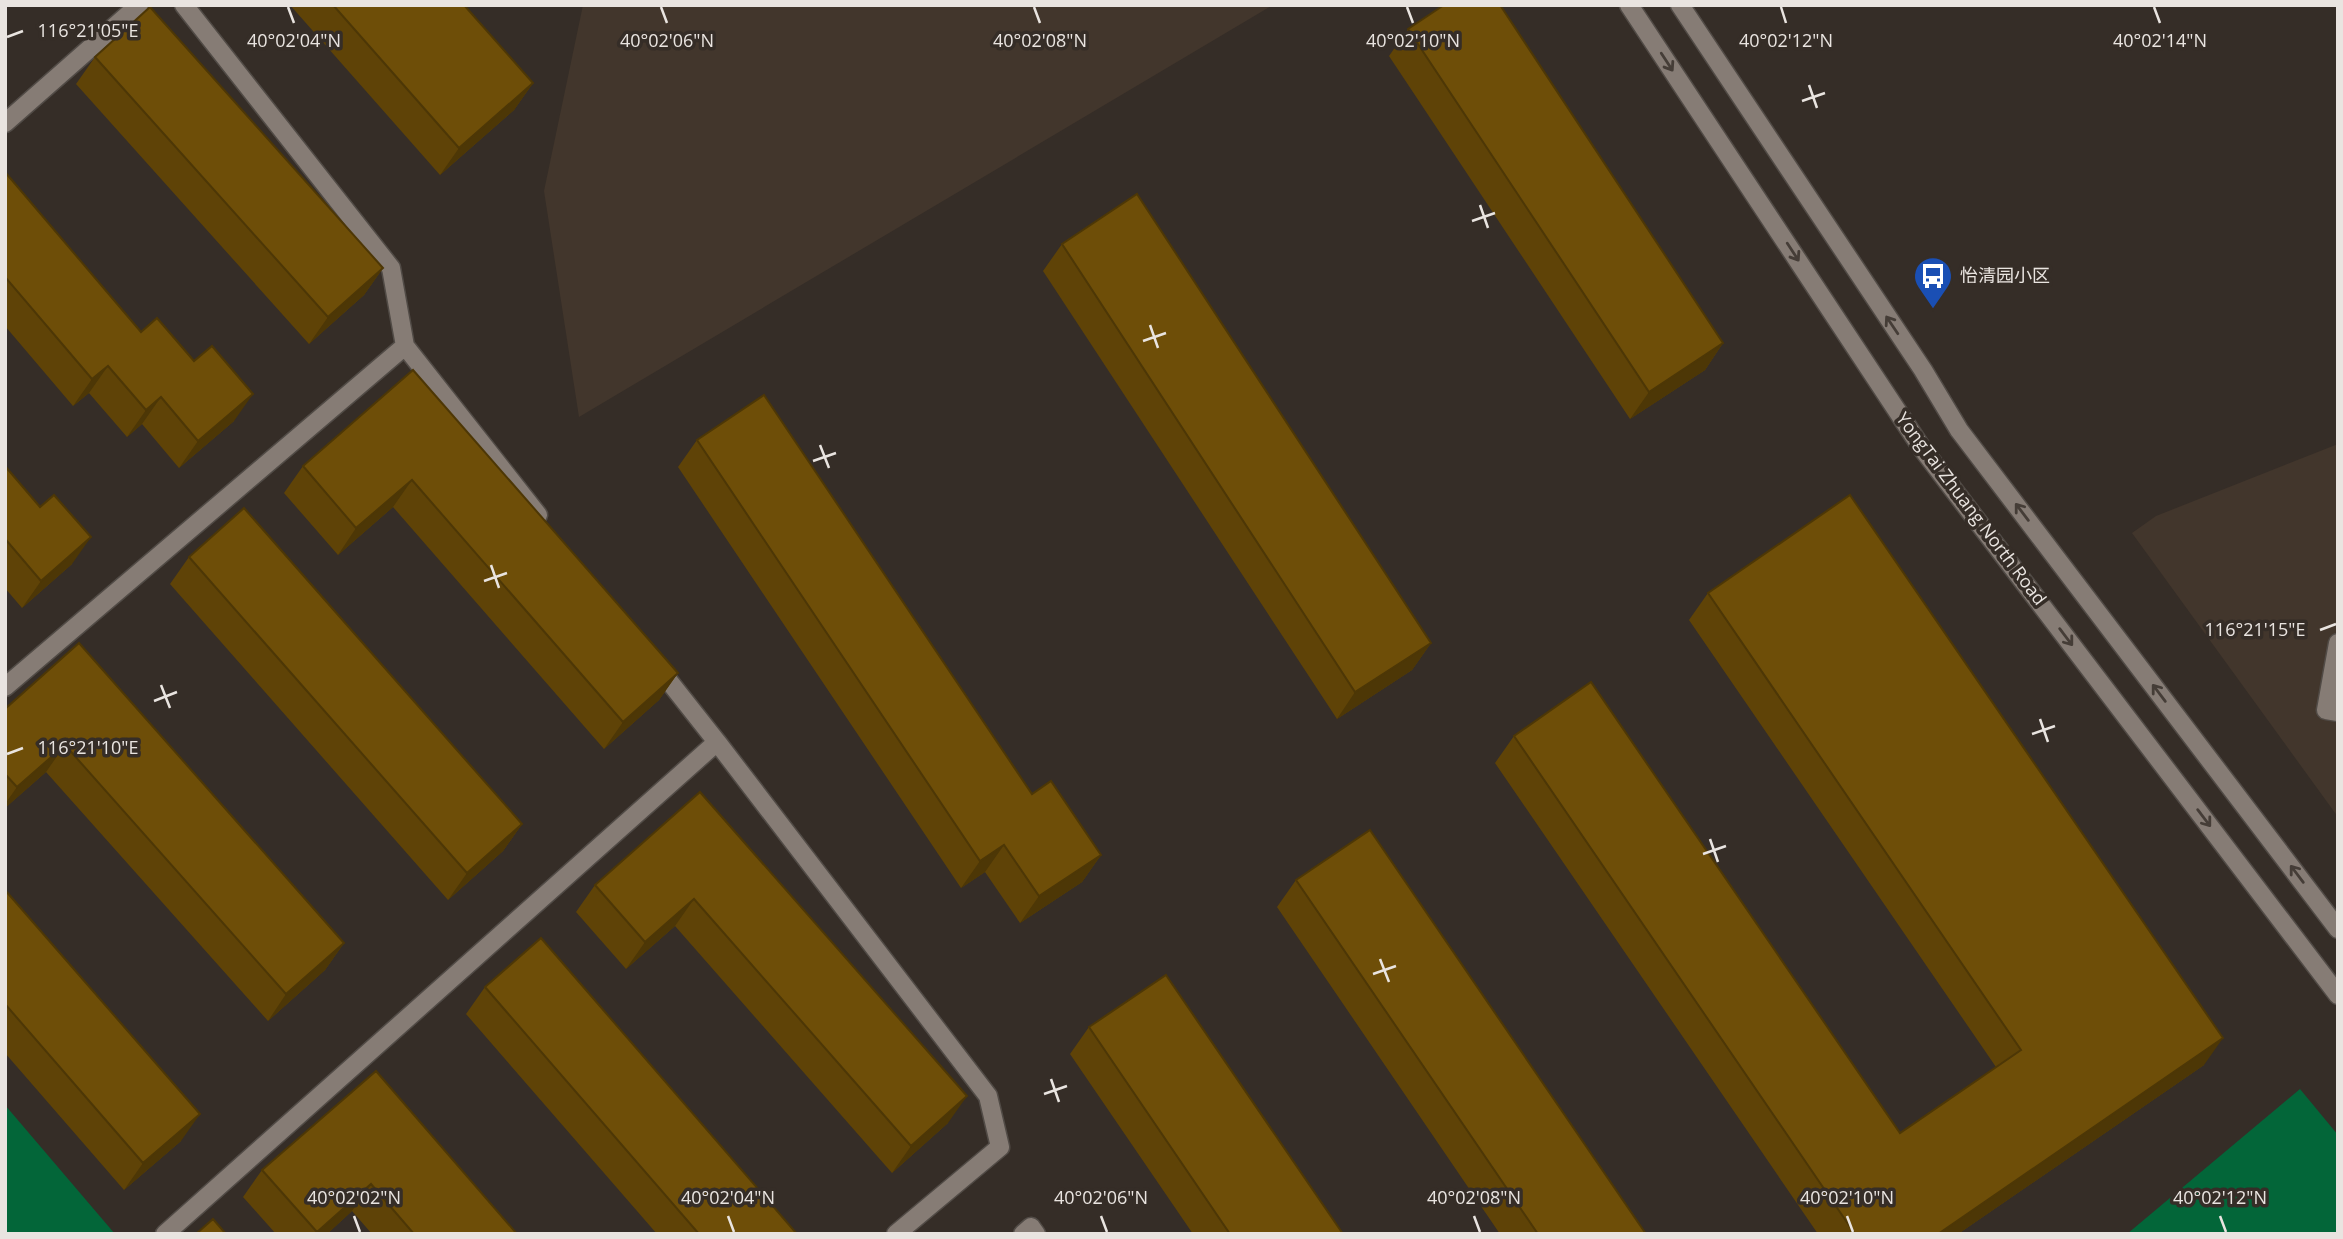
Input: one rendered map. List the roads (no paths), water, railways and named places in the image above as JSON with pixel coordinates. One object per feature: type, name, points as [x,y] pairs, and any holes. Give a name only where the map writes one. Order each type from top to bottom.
[{"type":"street","points":[[5,123],[139,5]]},
{"type":"street","points":[[184,5],[391,268],[405,346],[548,528]]},
{"type":"street","name":"YongTai Zhuang North Road","points":[[1629,5],[1921,447],[2338,995]]},
{"type":"street","points":[[1680,5],[1923,370],[1959,430],[2338,929]]},
{"type":"street","points":[[5,687],[405,346]]},
{"type":"street","points":[[2338,643],[2326,710],[2338,712]]},
{"type":"street","points":[[650,656],[988,1097],[1000,1147],[897,1234]]},
{"type":"street","points":[[165,1234],[717,742]]},
{"type":"street","points":[[1023,1234],[1031,1227],[1036,1234]]},
{"type":"place","name":"怡清园小区","points":[[1933,310]]}]
